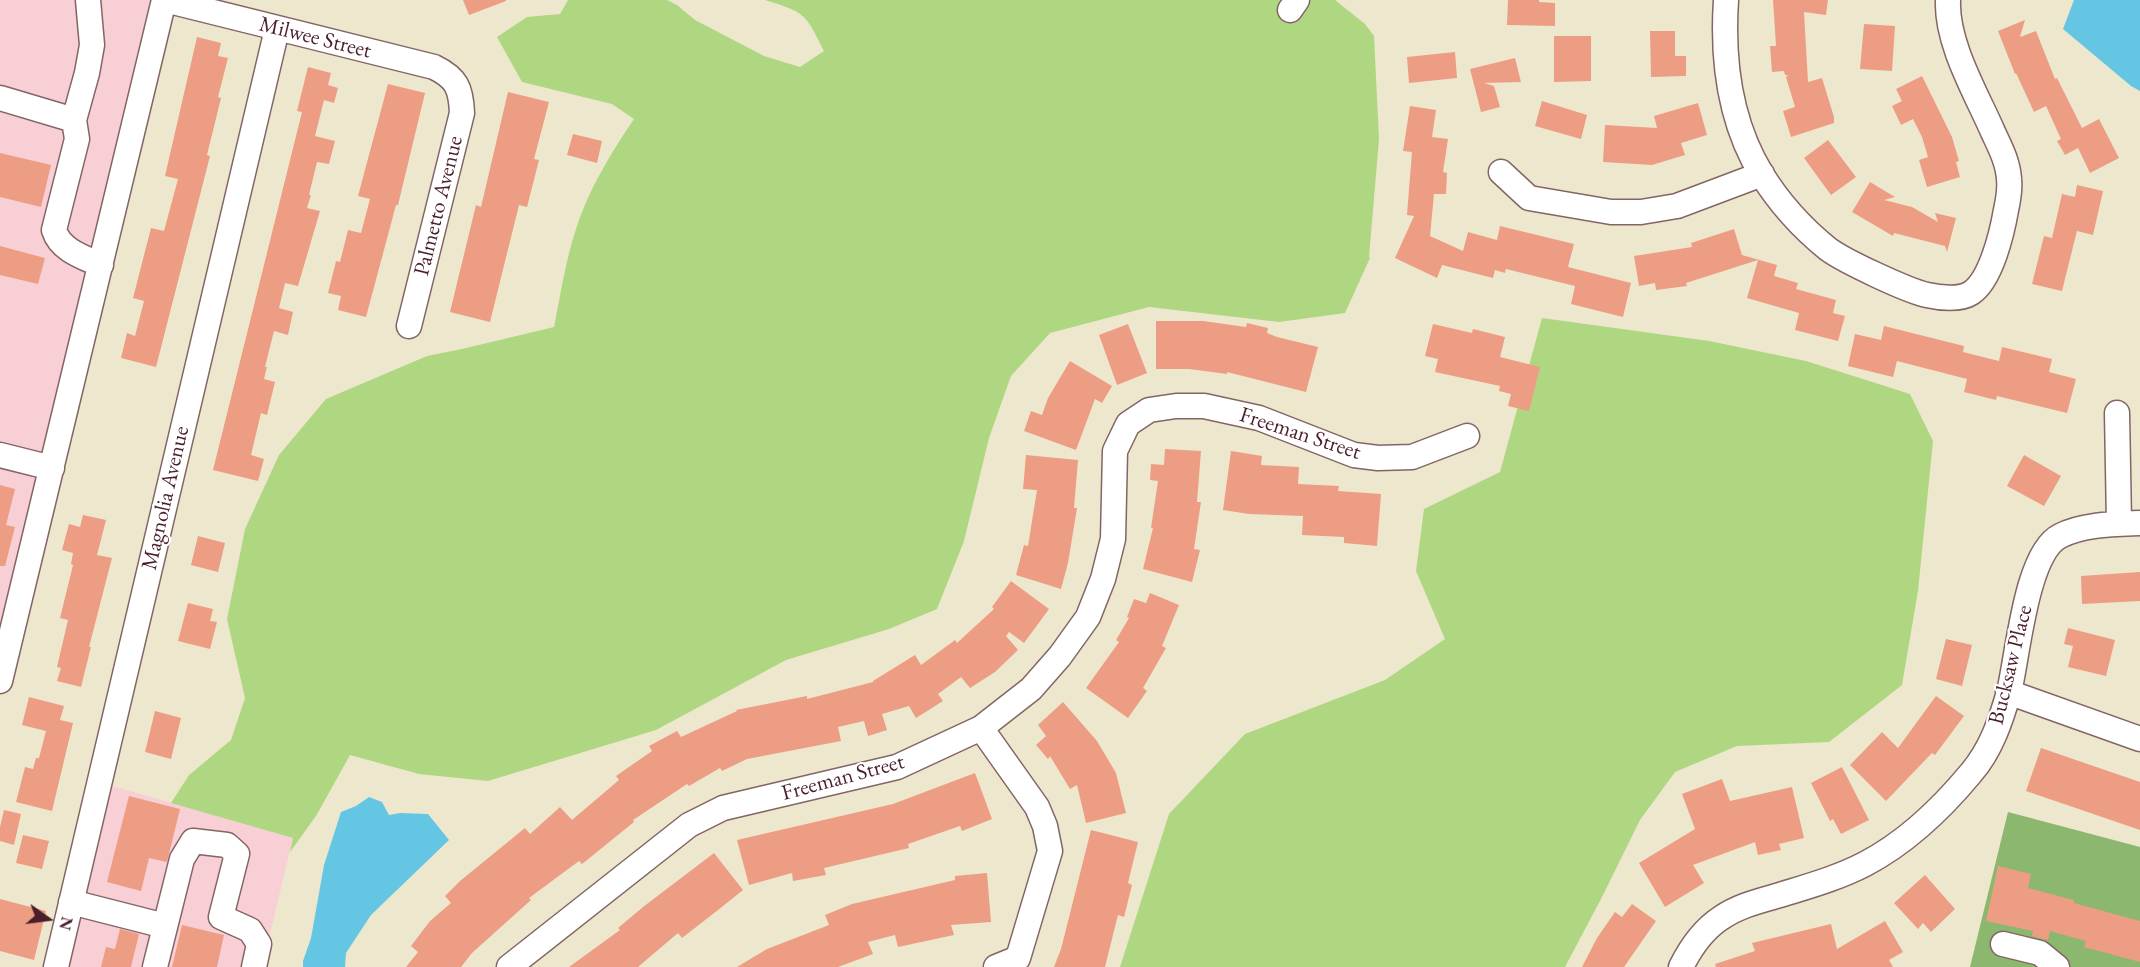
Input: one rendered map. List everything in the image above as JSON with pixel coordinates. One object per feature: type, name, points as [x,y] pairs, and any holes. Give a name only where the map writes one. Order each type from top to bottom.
[{"type":"street","points":[[88,0],[92,45],[74,120],[77,139],[54,230],[57,239],[66,248],[100,265]]},
{"type":"street","points":[[0,681],[165,0]]},
{"type":"street","name":"Milwee Street","points":[[165,0],[435,67],[449,74],[458,86]]},
{"type":"street","points":[[1726,0],[1728,79],[1738,124],[1762,174],[1794,219],[1831,251],[1880,276],[1926,295],[1951,298],[1971,293],[1982,281],[1992,263],[2006,210],[2009,180],[2005,159],[1952,39],[1947,14],[1948,0]]},
{"type":"street","name":"Magnolia Avenue","points":[[56,967],[277,29]]},
{"type":"street","name":"Palmetto Avenue","points":[[409,326],[462,113],[458,86]]},
{"type":"street","points":[[0,98],[74,120]]},
{"type":"street","points":[[1502,172],[1529,198],[1611,212],[1641,212],[1677,206],[1762,174]]},
{"type":"street","name":"Freeman Street","points":[[509,967],[689,825],[723,808],[897,767],[981,728],[1031,689],[1074,638],[1088,617],[1103,579],[1113,539],[1115,451],[1128,424],[1149,410],[1176,406],[1204,406],[1259,418],[1354,455],[1378,458],[1412,457],[1467,436]]},
{"type":"street","points":[[2117,413],[2130,523]]},
{"type":"street","points":[[0,455],[51,468]]},
{"type":"street","name":"Bucksaw Place","points":[[1681,967],[1700,938],[1720,918],[1746,904],[1828,880],[1864,865],[1889,850],[1946,801],[1973,771],[1993,740],[2008,692],[2032,576],[2044,551],[2058,536],[2079,529],[2130,523]]},
{"type":"street","points":[[2008,692],[2140,739]]},
{"type":"street","points":[[981,728],[1037,807],[1045,826],[1050,851],[1018,958],[996,967]]},
{"type":"street","points":[[155,967],[182,859],[193,841],[226,845],[237,854],[221,917],[250,930],[259,944],[254,967]]},
{"type":"street","points":[[71,902],[165,926]]},
{"type":"street","points":[[2003,944],[2040,953],[2057,967]]},
{"type":"shaded area","points":[[0,0],[154,0],[0,638]]},
{"type":"shaded area","points":[[109,785],[293,838],[262,967],[66,967]]},
{"type":"green space","points":[[568,0],[667,0],[695,20],[764,56],[800,67],[824,51],[818,38],[803,16],[789,8],[765,0],[1335,0],[1365,24],[1374,36],[1379,139],[1370,258],[1345,313],[1279,322],[1149,307],[1050,333],[1011,376],[989,438],[964,541],[937,609],[889,629],[786,660],[656,730],[488,781],[419,774],[350,755],[316,816],[290,852],[293,838],[171,803],[189,775],[231,740],[245,698],[227,619],[245,529],[279,455],[326,399],[427,356],[554,327],[578,221],[613,151],[634,119],[612,104],[522,82],[497,37],[527,17],[560,14]]},
{"type":"green space","points":[[1542,318],[1709,341],[1806,361],[1910,394],[1933,441],[1918,591],[1902,685],[1829,742],[1737,746],[1675,772],[1640,820],[1565,967],[1120,967],[1169,814],[1245,734],[1385,680],[1445,639],[1416,571],[1424,509],[1500,472]]},
{"type":"green space","points":[[2008,812],[2140,847],[2140,967],[1970,967]]},
{"type":"water","points":[[2074,0],[2140,0],[2140,91],[2063,29]]},
{"type":"water","points":[[369,797],[382,802],[389,815],[428,814],[449,840],[371,915],[346,953],[345,967],[303,967],[311,938],[324,865],[341,812]]},
{"type":"building","points":[[463,0],[506,0],[506,1],[469,15]]},
{"type":"building","points":[[1508,0],[1539,0],[1539,2],[1555,3],[1555,26],[1507,25]]},
{"type":"building","points":[[1773,0],[1828,0],[1826,15],[1804,12],[1808,82],[1822,78],[1834,123],[1791,137],[1783,111],[1795,107],[1786,77],[1788,75],[1785,75],[1784,71],[1772,72],[1770,46],[1776,46]]},
{"type":"building","points":[[2025,20],[2020,37],[2036,31],[2055,79],[2057,78],[2082,128],[2099,119],[2119,158],[2090,173],[2078,148],[2065,155],[2057,141],[2061,139],[2046,106],[2034,112],[2015,74],[1998,31]]},
{"type":"building","points":[[1864,24],[1895,26],[1892,71],[1860,69]]},
{"type":"building","points":[[1650,31],[1675,31],[1675,56],[1686,56],[1686,76],[1651,77]]},
{"type":"building","points":[[1554,36],[1591,36],[1591,81],[1554,82]]},
{"type":"building","points":[[197,37],[221,43],[218,56],[228,58],[207,155],[210,156],[156,367],[121,358],[127,333],[135,336],[144,301],[133,298],[151,228],[164,231],[178,179],[165,176]]},
{"type":"building","points":[[1455,52],[1457,78],[1409,83],[1407,57]]},
{"type":"building","points":[[1515,58],[1521,82],[1484,83],[1494,86],[1500,107],[1481,112],[1470,69]]},
{"type":"building","points":[[308,67],[331,73],[328,85],[338,88],[334,103],[324,100],[315,136],[335,141],[329,164],[317,162],[307,208],[320,211],[298,286],[285,283],[279,308],[293,312],[288,335],[274,331],[265,367],[267,367],[264,379],[275,382],[267,415],[261,413],[251,455],[264,459],[258,481],[213,470],[302,112],[297,111]]},
{"type":"building","points":[[1922,76],[1952,137],[1959,161],[1956,162],[1960,177],[1927,187],[1919,160],[1928,157],[1922,137],[1913,119],[1901,125],[1892,106],[1902,101],[1896,89]]},
{"type":"building","points":[[388,84],[425,93],[398,205],[396,205],[366,317],[338,310],[341,296],[328,293],[336,261],[340,262],[348,230],[361,233],[370,199],[358,196]]},
{"type":"building","points":[[508,92],[549,102],[534,159],[539,160],[527,207],[519,205],[490,322],[450,312],[476,205],[481,207]]},
{"type":"building","points":[[1542,101],[1587,115],[1581,139],[1535,126]]},
{"type":"building","points":[[1698,103],[1707,135],[1681,143],[1685,155],[1652,165],[1603,162],[1605,125],[1657,128],[1654,116]]},
{"type":"building","points":[[1410,106],[1436,110],[1432,137],[1448,139],[1443,172],[1447,173],[1446,194],[1434,194],[1430,236],[1463,251],[1468,232],[1497,240],[1500,226],[1574,244],[1568,267],[1631,283],[1623,317],[1571,304],[1575,286],[1506,269],[1505,273],[1495,270],[1493,278],[1442,265],[1437,278],[1395,258],[1414,216],[1407,215],[1412,152],[1403,151]]},
{"type":"building","points":[[573,134],[602,141],[597,163],[567,155]]},
{"type":"building","points":[[1828,140],[1856,177],[1831,195],[1804,158]]},
{"type":"building","points":[[0,153],[51,165],[41,207],[0,197]]},
{"type":"building","points":[[1870,182],[1895,197],[1884,200],[1912,207],[1938,222],[1935,213],[1956,218],[1947,252],[1945,246],[1894,233],[1893,236],[1852,212]]},
{"type":"building","points":[[2077,185],[2103,191],[2093,235],[2077,231],[2062,291],[2032,284],[2044,236],[2052,238],[2062,194],[2075,197]]},
{"type":"building","points":[[1734,229],[1742,255],[1777,265],[1774,276],[1798,283],[1796,289],[1836,300],[1833,313],[1845,316],[1838,341],[1795,330],[1799,313],[1747,298],[1758,260],[1686,283],[1687,286],[1656,290],[1655,283],[1639,286],[1634,256],[1692,247],[1691,243]]},
{"type":"building","points":[[0,246],[45,258],[38,284],[0,275]]},
{"type":"building","points":[[1156,321],[1203,321],[1246,327],[1247,323],[1268,328],[1267,333],[1277,337],[1318,347],[1306,392],[1227,372],[1227,374],[1189,369],[1156,369]]},
{"type":"building","points":[[1128,324],[1147,373],[1117,385],[1099,335]]},
{"type":"building","points":[[1433,324],[1472,333],[1473,329],[1505,337],[1500,357],[1540,367],[1529,411],[1508,406],[1511,394],[1499,391],[1500,386],[1435,372],[1438,359],[1425,356]]},
{"type":"building","points":[[1884,326],[1964,346],[1963,352],[1999,361],[2002,347],[2052,359],[2049,372],[2076,379],[2067,413],[1997,396],[1996,400],[1964,392],[1967,379],[1897,361],[1893,377],[1848,366],[1855,334],[1881,340]]},
{"type":"building","points":[[1070,361],[1112,386],[1102,403],[1095,399],[1076,450],[1024,431],[1031,411],[1042,415],[1048,398]]},
{"type":"building","points":[[1165,449],[1201,451],[1197,502],[1201,502],[1194,549],[1200,550],[1192,582],[1143,569],[1153,528],[1151,528],[1158,481],[1150,480],[1151,464],[1164,465]]},
{"type":"building","points":[[1231,451],[1262,456],[1261,465],[1299,467],[1298,484],[1339,486],[1338,491],[1381,494],[1377,546],[1344,543],[1344,537],[1302,535],[1303,516],[1249,514],[1223,510]]},
{"type":"building","points":[[1026,455],[1078,460],[1074,508],[1077,508],[1068,563],[1061,589],[1016,575],[1024,545],[1028,546],[1037,490],[1023,489]]},
{"type":"building","points":[[2024,455],[2061,476],[2044,506],[2007,486]]},
{"type":"building","points":[[0,485],[15,489],[6,525],[15,527],[5,566],[0,566]]},
{"type":"building","points":[[83,515],[106,520],[97,555],[112,558],[81,687],[57,681],[61,668],[57,667],[68,620],[60,618],[73,565],[71,564],[73,553],[62,550],[69,524],[80,527]]},
{"type":"building","points":[[198,536],[225,543],[218,572],[191,565]]},
{"type":"building","points":[[2140,572],[2140,601],[2082,604],[2081,576]]},
{"type":"building","points":[[1011,581],[1049,609],[1024,643],[1009,632],[1006,636],[1018,650],[995,672],[970,688],[961,677],[938,694],[943,701],[916,718],[909,706],[882,714],[887,730],[868,736],[864,721],[838,727],[841,741],[747,759],[722,771],[720,768],[689,786],[687,784],[633,820],[634,822],[582,864],[579,861],[529,898],[531,900],[472,953],[461,967],[406,967],[418,952],[411,946],[430,921],[451,903],[445,896],[460,881],[525,828],[530,834],[560,807],[572,820],[619,780],[616,776],[652,751],[649,746],[677,731],[681,737],[736,710],[807,696],[807,699],[873,682],[915,655],[921,665],[955,640],[957,643],[994,609],[992,607]]},
{"type":"building","points":[[1150,593],[1179,605],[1162,646],[1166,648],[1143,688],[1147,691],[1128,718],[1086,688],[1119,642],[1116,640],[1129,618],[1127,617],[1134,599],[1146,603]]},
{"type":"building","points":[[188,603],[213,609],[210,621],[217,622],[210,649],[178,641]]},
{"type":"building","points":[[2068,628],[2115,640],[2106,676],[2068,667],[2073,646],[2064,644]]},
{"type":"building","points":[[1946,639],[1972,645],[1962,686],[1936,679]]},
{"type":"building","points":[[1936,696],[1964,716],[1935,755],[1932,753],[1886,801],[1850,765],[1882,732],[1898,748]]},
{"type":"building","points":[[29,697],[64,706],[60,720],[73,723],[52,811],[16,802],[25,767],[33,769],[36,758],[39,758],[46,731],[22,725]]},
{"type":"building","points":[[1063,702],[1097,741],[1116,773],[1126,813],[1086,823],[1077,785],[1070,789],[1050,756],[1048,759],[1036,745],[1046,736],[1038,725]]},
{"type":"building","points":[[155,711],[181,718],[171,759],[145,752]]},
{"type":"building","points":[[2041,748],[2140,782],[2140,830],[2026,791]]},
{"type":"building","points":[[1842,767],[1869,820],[1841,834],[1833,819],[1830,821],[1811,783]]},
{"type":"building","points":[[975,773],[992,819],[962,831],[960,826],[908,844],[909,848],[824,868],[826,875],[793,881],[792,873],[749,885],[737,840],[893,804]]},
{"type":"building","points":[[1722,779],[1730,801],[1792,787],[1804,838],[1779,844],[1781,850],[1758,855],[1755,842],[1693,865],[1704,883],[1665,907],[1639,863],[1695,829],[1682,794]]},
{"type":"building","points":[[129,796],[180,809],[167,862],[149,858],[141,891],[107,882]]},
{"type":"building","points":[[4,810],[21,814],[14,845],[0,841]]},
{"type":"building","points":[[1091,830],[1138,842],[1128,883],[1132,885],[1124,917],[1118,915],[1105,967],[1054,967],[1061,949]]},
{"type":"building","points":[[23,835],[49,841],[42,869],[16,863]]},
{"type":"building","points":[[714,853],[743,890],[718,910],[682,938],[678,933],[638,967],[569,967],[620,930],[618,928],[643,907]]},
{"type":"building","points":[[1998,866],[2031,874],[2028,888],[2140,921],[2140,962],[2084,947],[2086,941],[2050,931],[2048,940],[2032,936],[2033,931],[1986,921]]},
{"type":"building","points":[[987,873],[991,922],[951,925],[954,935],[898,947],[895,935],[868,942],[873,954],[838,967],[737,967],[767,949],[829,925],[825,915],[852,904],[955,880],[955,876]]},
{"type":"building","points":[[1925,875],[1955,909],[1931,932],[1923,923],[1918,929],[1894,903]]},
{"type":"building","points":[[0,899],[46,911],[34,960],[0,951]]},
{"type":"building","points":[[1632,904],[1656,921],[1624,967],[1582,967],[1597,938],[1615,912],[1622,917]]},
{"type":"building","points":[[1885,921],[1903,952],[1889,960],[1893,967],[1716,967],[1715,964],[1755,951],[1752,943],[1831,924],[1837,949]]},
{"type":"building","points":[[182,925],[224,935],[217,967],[172,967]]},
{"type":"building","points":[[120,929],[139,934],[131,967],[101,967],[106,947],[115,949]]}]
